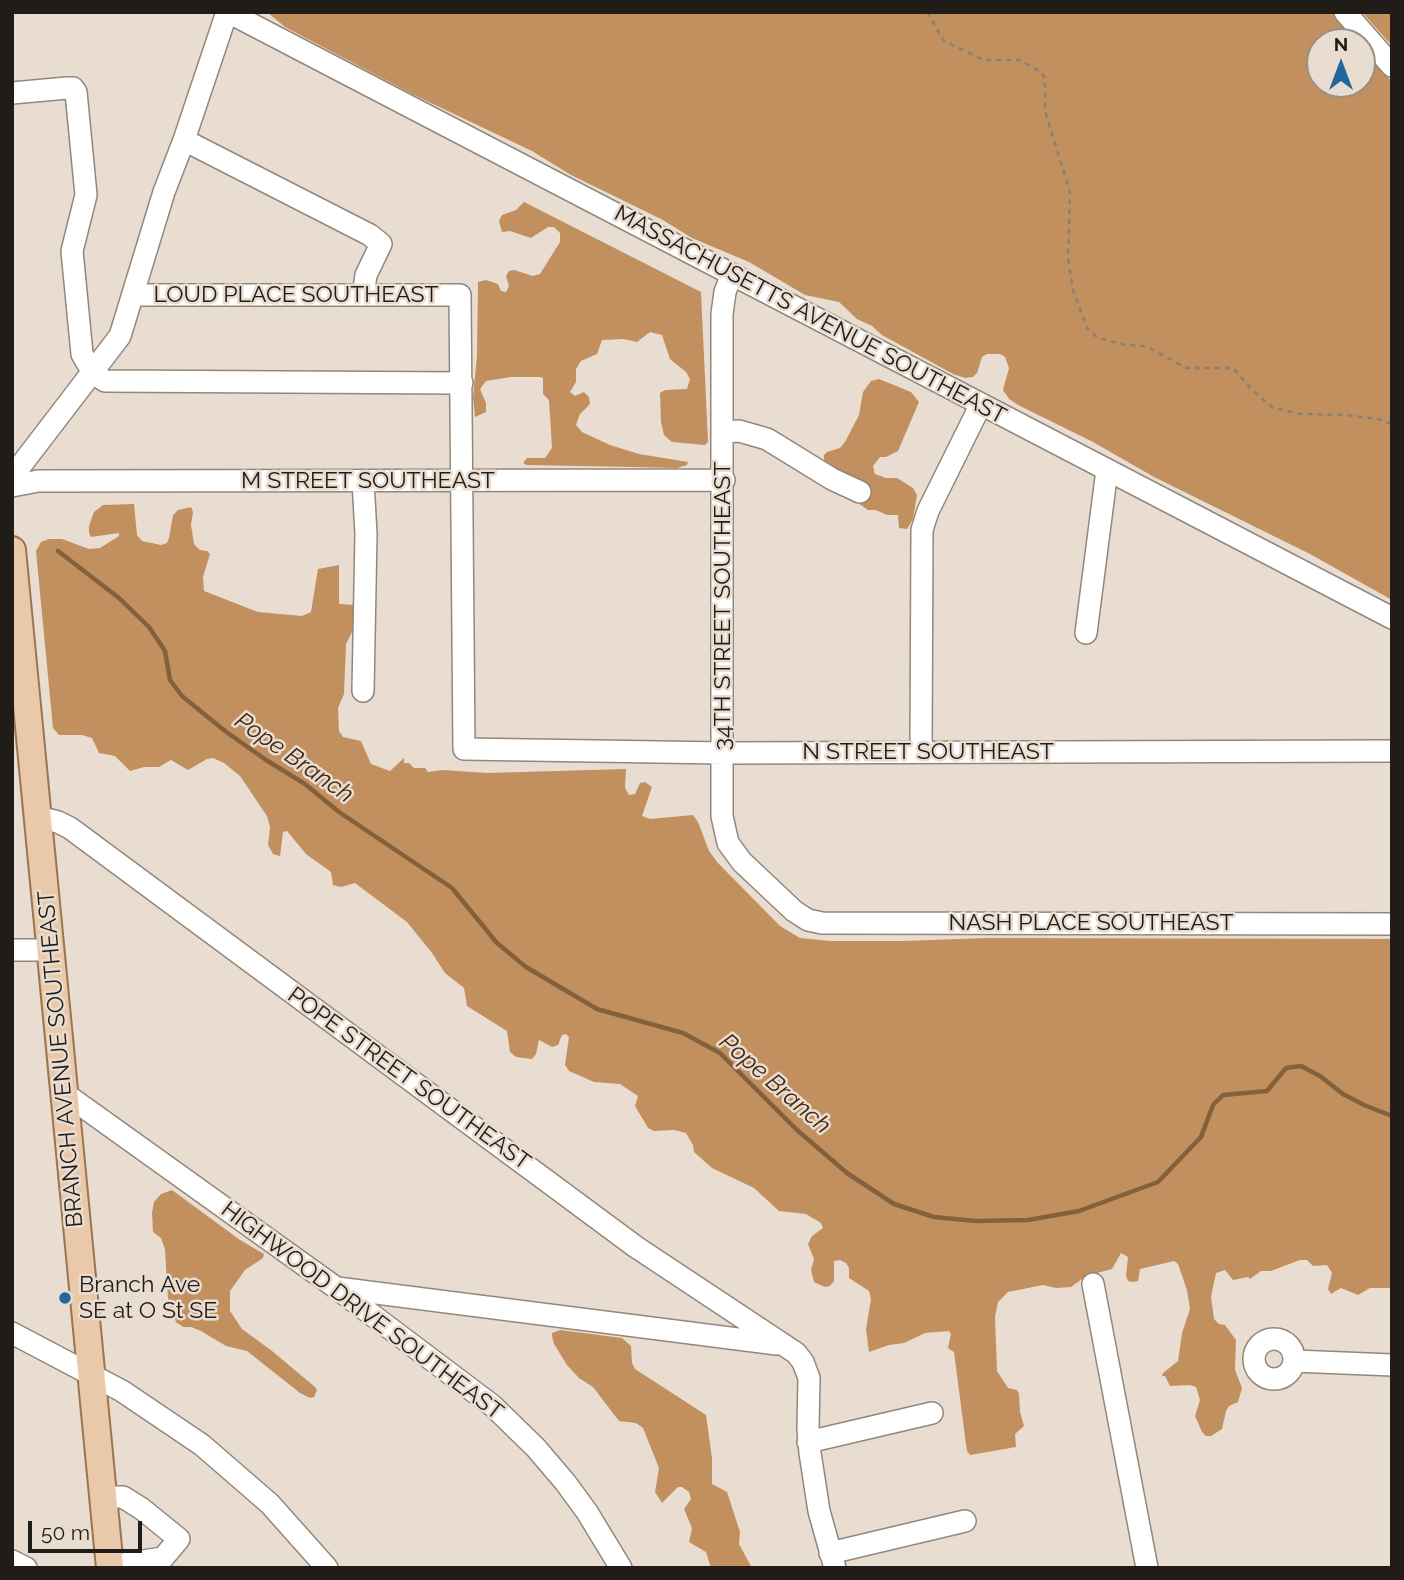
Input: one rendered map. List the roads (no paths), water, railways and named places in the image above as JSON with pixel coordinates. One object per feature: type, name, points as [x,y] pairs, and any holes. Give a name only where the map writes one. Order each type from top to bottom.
[{"type":"main road","name":"BRANCH AVENUE SOUTHEAST","points":[[12,550],[22,752],[38,817],[110,1567]]},
{"type":"street","points":[[12,477],[120,336],[164,192],[227,12]]},
{"type":"street","name":"MASSACHUSETTS AVENUE SOUTHEAST","points":[[227,12],[1392,618]]},
{"type":"street","points":[[1345,12],[1392,66]]},
{"type":"street","points":[[12,93],[67,88],[73,88],[76,92],[86,195],[72,251],[82,354],[93,373],[105,381],[462,383],[463,481]]},
{"type":"street","points":[[184,140],[370,235],[381,244],[366,275],[363,295]]},
{"type":"street","name":"34TH STREET SOUTHEAST","points":[[732,274],[722,306],[723,823],[728,843],[742,862],[794,911]]},
{"type":"street","name":"LOUD PLACE SOUTHEAST","points":[[133,295],[460,295],[462,383]]},
{"type":"street","points":[[921,752],[922,530],[928,511],[981,404]]},
{"type":"street","points":[[723,432],[739,431],[766,439],[832,479],[860,492]]},
{"type":"street","points":[[1086,633],[1107,470]]},
{"type":"street","name":"M STREET SOUTHEAST","points":[[12,485],[38,481],[724,480]]},
{"type":"street","points":[[363,481],[366,534],[363,691]]},
{"type":"street","name":"N STREET SOUTHEAST","points":[[463,481],[464,749],[723,753],[1392,751]]},
{"type":"street","name":"POPE STREET SOUTHEAST","points":[[38,817],[69,828],[620,1235],[713,1300],[783,1343]]},
{"type":"street","name":"NASH PLACE SOUTHEAST","points":[[794,911],[808,920],[830,924],[1392,924]]},
{"type":"street","points":[[12,950],[51,950]]},
{"type":"street","name":"HIGHWOOD DRIVE SOUTHEAST","points":[[64,1093],[471,1388],[546,1459],[578,1499],[621,1568]]},
{"type":"street","points":[[1093,1283],[1147,1568]]},
{"type":"street","points":[[335,1287],[783,1343],[800,1357],[808,1373],[808,1442],[819,1511],[832,1560],[965,1521]]},
{"type":"street","points":[[685,1331],[713,1300]]},
{"type":"street","points":[[12,1333],[91,1373],[163,1418],[225,1464],[270,1504],[327,1568]]},
{"type":"street","points":[[1294,1360],[1392,1365]]},
{"type":"street","points":[[808,1442],[932,1413]]},
{"type":"street","points":[[103,1497],[123,1497],[179,1539],[163,1558],[110,1567]]},
{"type":"street","points":[[12,1560],[26,1568]]},
{"type":"waterway","name":"Pope Branch","points":[[58,551],[119,598],[149,627],[165,651],[170,680],[182,696],[225,731],[452,888],[497,943],[526,967],[597,1009],[683,1033],[720,1053],[797,1130],[847,1173],[894,1204],[934,1217],[976,1221],[1028,1220],[1079,1211],[1158,1182],[1201,1137],[1213,1105],[1223,1095],[1267,1091],[1286,1068],[1301,1066],[1320,1076],[1343,1094],[1392,1116]]},
{"type":"place","name":"Branch Ave SE at O St SE","points":[[65,1298]]}]
